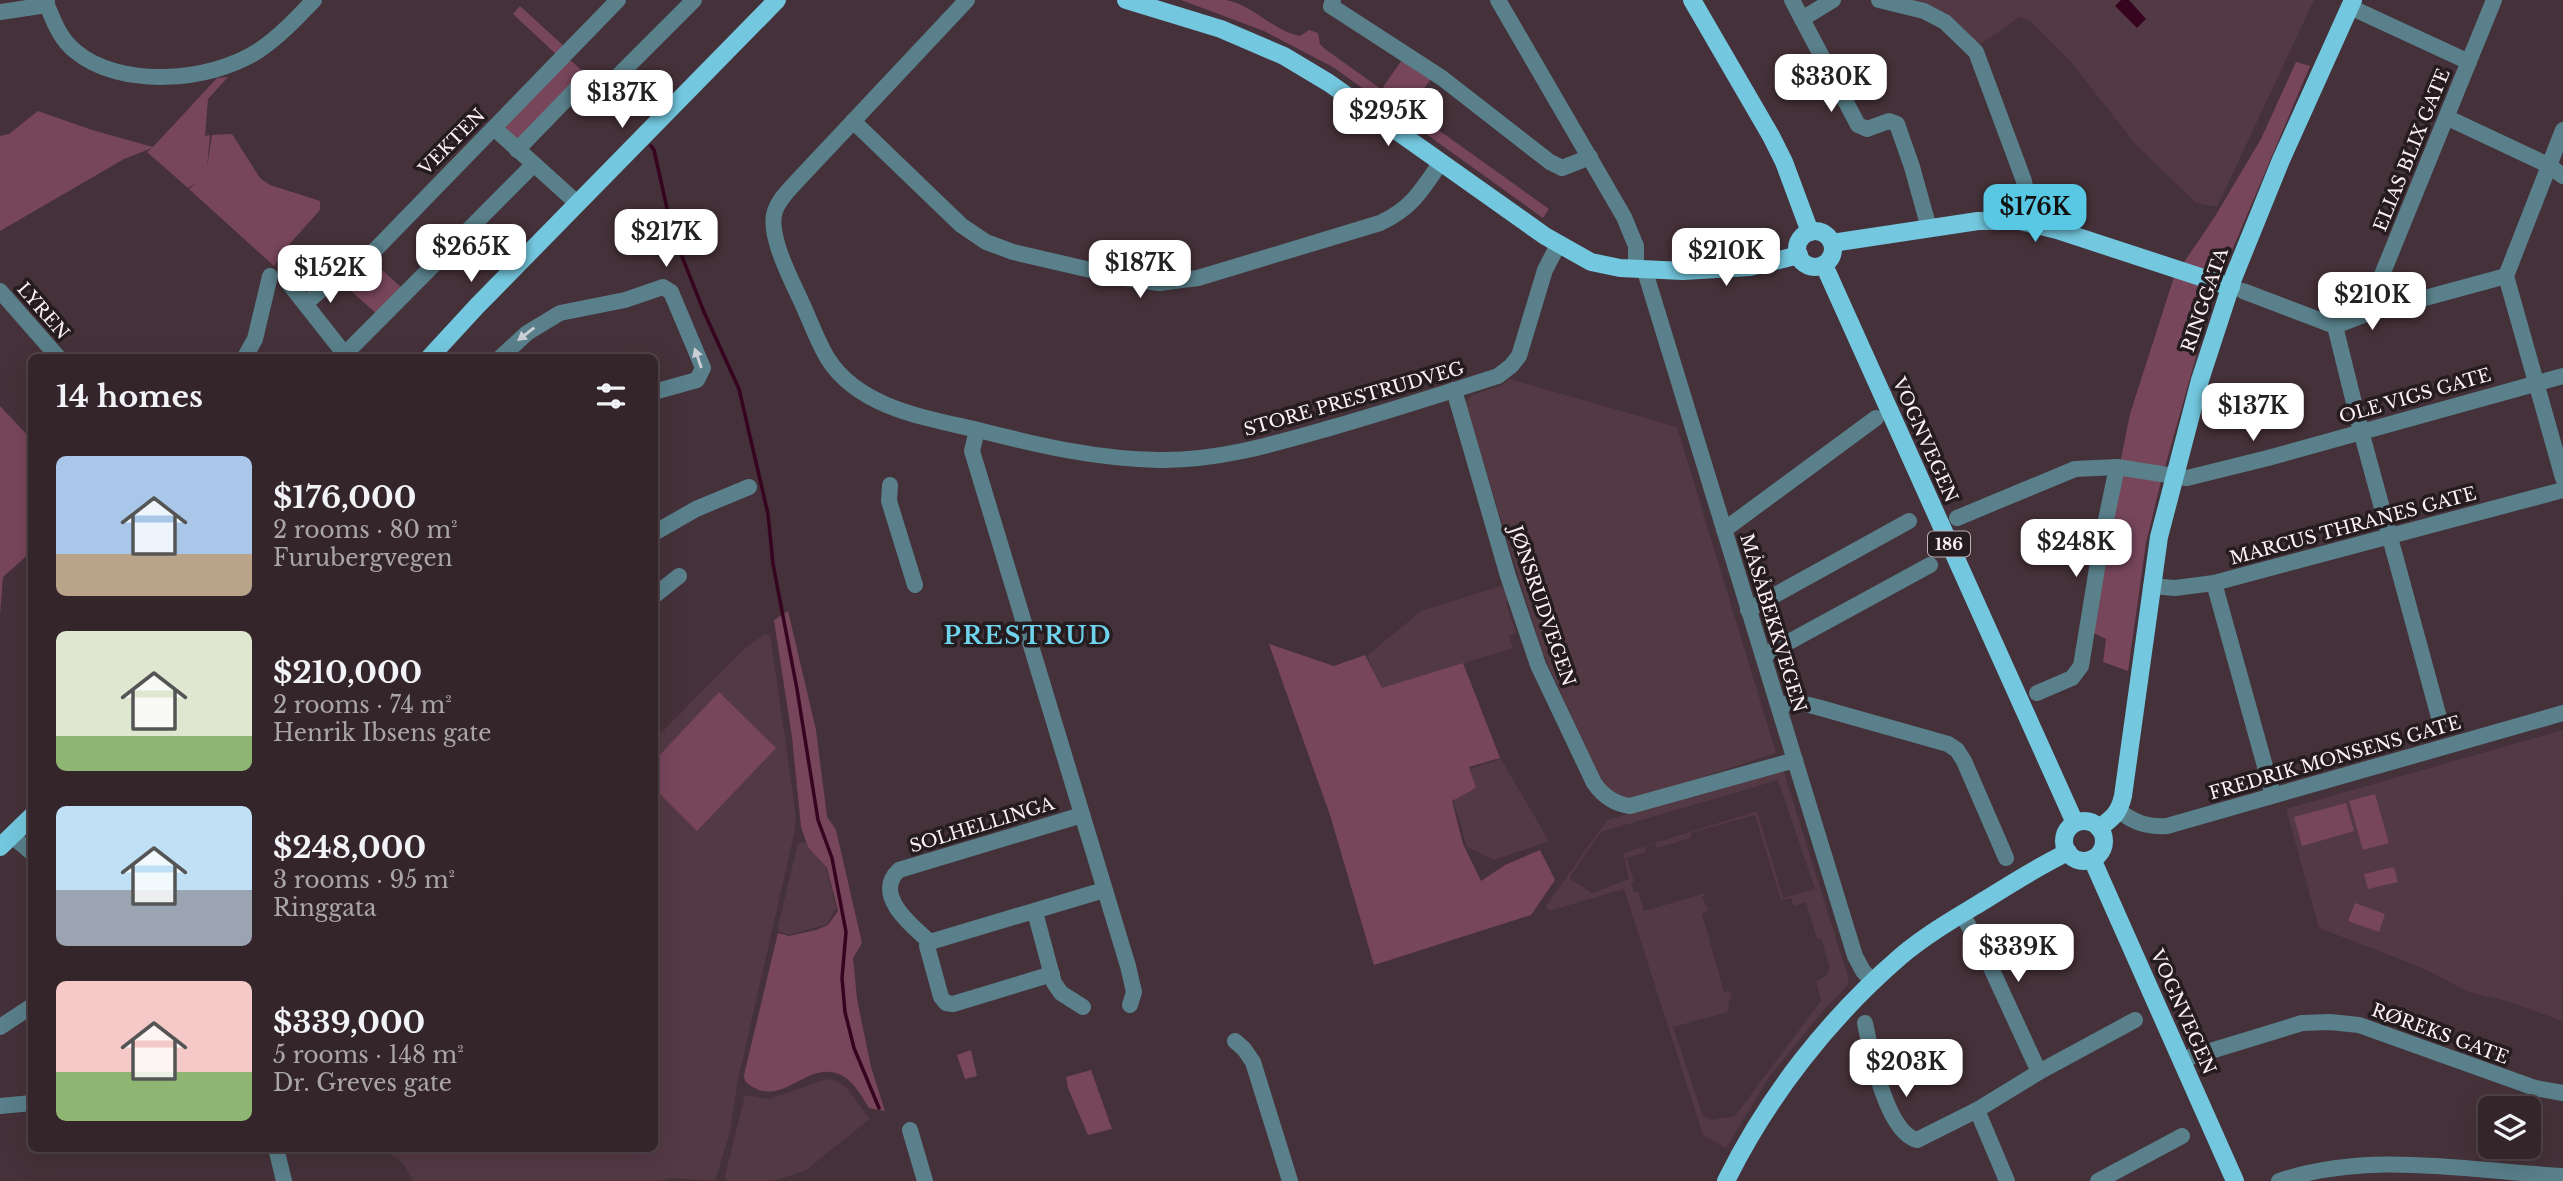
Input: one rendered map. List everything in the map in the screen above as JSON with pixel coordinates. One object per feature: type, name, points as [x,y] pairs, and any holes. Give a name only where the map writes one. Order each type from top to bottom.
[{"type":"main road","points":[[433,354],[777,0]]},
{"type":"main road","points":[[1126,0],[1222,29],[1284,56],[1329,83],[1558,245],[1591,262],[1642,270],[1683,271],[1730,269],[1799,256]]},
{"type":"main road","points":[[1692,0],[1771,136],[1784,162],[1810,232]]},
{"type":"main road","name":"RINGGATA","points":[[2119,811],[2151,586],[2173,477],[2200,380],[2237,289],[2281,160],[2351,3]]},
{"type":"main road","points":[[1832,243],[1991,220],[2028,222],[2237,289]]},
{"type":"main road","points":[[1810,232],[1823,233],[1832,243],[1831,258],[1824,265],[1809,265],[1799,256],[1799,242],[1810,232]]},
{"type":"main road","name":"VOGNVEGEN","points":[[1824,265],[2075,824]]},
{"type":"main road","points":[[2099,828],[2119,811]]},
{"type":"main road","points":[[5,840],[28,820]]},
{"type":"main road","points":[[2091,822],[2099,828],[2104,844],[2099,855],[2080,860],[2068,852],[2065,837],[2075,824],[2091,822]]},
{"type":"main road","points":[[1726,1181],[1780,1090],[1818,1040],[1873,982],[1918,943],[2068,852]]},
{"type":"main road","name":"VOGNVEGEN","points":[[2092,859],[2235,1181]]},
{"type":"street","points":[[0,12],[47,3],[63,38],[84,58],[122,72],[166,77],[192,75],[257,52],[314,0]]},
{"type":"street","name":"VEKTEN","points":[[306,303],[329,283],[340,280],[376,249],[618,0]]},
{"type":"street","points":[[517,149],[581,84],[587,82],[607,87],[694,0]]},
{"type":"street","name":"STORE PRESTRUDVEG","points":[[967,0],[780,200],[772,225],[782,255],[828,360],[852,386],[869,398],[977,430],[1095,457],[1178,459],[1223,455],[1268,446],[1498,376],[1519,356],[1545,270],[1558,245]]},
{"type":"street","points":[[1333,0],[1331,6],[1442,78],[1550,162],[1562,168],[1590,157]]},
{"type":"street","name":"MÅSÅBEKKVEGEN","points":[[1498,0],[1624,217],[1636,246],[1855,957],[1873,982]]},
{"type":"street","points":[[1792,0],[1858,125],[1867,129],[1889,121],[1897,124],[1929,228]]},
{"type":"street","points":[[1802,19],[1833,0]]},
{"type":"street","points":[[1880,0],[1924,11],[1945,22],[1976,52],[2024,181],[2029,210],[2028,222]]},
{"type":"street","name":"ELIAS BLIX GATE","points":[[2366,314],[2494,0]]},
{"type":"street","points":[[2351,3],[2469,62]]},
{"type":"street","points":[[2448,118],[2548,165],[2563,176]]},
{"type":"street","points":[[853,121],[961,225],[986,242],[1013,252],[1148,283],[1181,282],[1198,278],[1380,223],[1401,212],[1441,162]]},
{"type":"street","points":[[494,128],[577,203]]},
{"type":"street","points":[[2563,130],[2506,276],[2563,478]]},
{"type":"street","points":[[348,354],[533,165]]},
{"type":"street","points":[[304,255],[291,267],[287,281],[344,354]]},
{"type":"street","points":[[247,354],[255,340],[270,276]]},
{"type":"street","points":[[2237,289],[2335,326],[2366,314],[2506,276]]},
{"type":"street","points":[[504,354],[527,333],[559,313],[625,300],[663,287],[671,292],[702,368],[697,380],[658,391]]},
{"type":"street","name":"LYREN","points":[[0,291],[55,354]]},
{"type":"street","points":[[2335,326],[2440,721]]},
{"type":"street","name":"OLE VIGS GATE","points":[[1957,518],[2075,469],[2117,467],[2187,478],[2563,376]]},
{"type":"street","name":"JØNSRUDVEGEN","points":[[1454,390],[1508,576],[1538,665],[1600,792],[1614,802],[1630,806],[1795,760]]},
{"type":"street","points":[[1724,530],[1876,418]]},
{"type":"street","name":"SOLHELLINGA","points":[[977,430],[972,451],[1128,966],[1134,992],[1130,1005]]},
{"type":"street","points":[[2037,693],[2072,678],[2081,666],[2117,467]]},
{"type":"street","points":[[890,485],[889,501],[915,584]]},
{"type":"street","points":[[658,531],[696,509],[749,487]]},
{"type":"street","name":"MARCUS THRANES GATE","points":[[2151,586],[2175,588],[2214,583],[2563,490]]},
{"type":"street","points":[[1748,610],[1909,521]]},
{"type":"street","points":[[1763,656],[1930,565]]},
{"type":"street","points":[[658,593],[679,576]]},
{"type":"street","points":[[2214,583],[2273,795]]},
{"type":"street","points":[[1779,705],[1797,702],[1948,744],[1957,750],[2006,858]]},
{"type":"street","name":"FREDRIK MONSENS GATE","points":[[2119,811],[2133,821],[2149,827],[2167,826],[2563,713]]},
{"type":"street","name":"SOLHELLINGA","points":[[930,942],[905,920],[893,902],[891,884],[895,873],[1082,815]]},
{"type":"street","points":[[5,840],[28,851]]},
{"type":"street","points":[[1052,974],[953,1004],[946,1003],[941,997],[928,951],[930,942],[1104,890]]},
{"type":"street","points":[[1035,912],[1054,983],[1061,993],[1083,1007]]},
{"type":"street","points":[[1962,914],[1986,957],[2039,1072]]},
{"type":"street","points":[[0,1027],[28,1009]]},
{"type":"street","points":[[1865,1023],[1881,1085],[1893,1117],[1903,1133],[1917,1140],[1977,1110],[2039,1072],[2135,1020]]},
{"type":"street","name":"RØREKS GATE","points":[[2181,1060],[2302,1023],[2330,1022],[2359,1025],[2535,1088],[2563,1093]]},
{"type":"street","points":[[1235,1041],[1253,1062],[1290,1181]]},
{"type":"street","points":[[2563,1078],[2563,1093]]},
{"type":"street","points":[[0,1106],[28,1102]]},
{"type":"street","points":[[1977,1110],[2007,1181]]},
{"type":"street","points":[[910,1130],[925,1181]]},
{"type":"street","points":[[2098,1181],[2182,1136]]},
{"type":"street","points":[[277,1152],[284,1181]]},
{"type":"street","points":[[2279,1181],[2328,1169],[2364,1164],[2435,1165],[2563,1176]]},
{"type":"shaded area","points":[[1181,0],[1226,0],[1245,7],[1290,33],[1300,36],[1309,30],[1318,33],[1320,44],[1325,49],[1549,209],[1543,218],[1333,67],[1264,31]]},
{"type":"shaded area","points":[[1889,0],[2314,0],[2217,207],[2196,203],[2135,144],[2072,63],[2029,20],[2020,17],[1979,45]]},
{"type":"shaded area","points":[[2121,0],[2129,0],[2146,19],[2137,28],[2115,6]]},
{"type":"shaded area","points":[[520,6],[566,48],[558,56],[513,14]]},
{"type":"shaded area","points":[[567,57],[590,78],[519,142],[507,131],[505,124]]},
{"type":"shaded area","points":[[1404,57],[1434,75],[1411,106],[1383,87]]},
{"type":"shaded area","points":[[2296,62],[2310,66],[2214,293],[2161,481],[2146,543],[2128,671],[2103,662],[2106,639],[2091,632],[2103,548],[2130,414],[2174,277],[2214,218],[2261,139]]},
{"type":"shaded area","points":[[228,77],[208,99],[205,136],[210,135],[207,167],[212,135],[232,134],[260,178],[270,185],[320,201],[320,210],[285,249],[274,266],[189,189],[197,183],[188,188],[147,152],[152,148],[124,159],[0,231],[0,136],[9,134],[38,111],[153,147],[217,78]]},
{"type":"shaded area","points":[[370,259],[403,289],[378,315],[342,283]]},
{"type":"shaded area","points":[[1510,379],[1677,427],[1776,753],[1632,800],[1621,799],[1601,781],[1541,649],[1465,403],[1472,395],[1502,385]]},
{"type":"shaded area","points":[[0,406],[28,436],[28,555],[3,577],[0,615]]},
{"type":"shaded area","points":[[1501,586],[1502,589],[1505,588],[1508,598],[1506,603],[1516,633],[1509,636],[1513,648],[1382,689],[1367,656],[1421,611]]},
{"type":"shaded area","points":[[788,611],[816,730],[827,817],[836,830],[862,943],[853,958],[857,999],[871,1067],[885,1111],[869,1108],[850,1081],[841,1075],[828,1072],[816,1073],[770,1092],[758,1090],[745,1081],[744,1075],[778,933],[789,936],[816,930],[828,925],[838,911],[827,868],[808,847],[801,827],[792,737],[774,620]]},
{"type":"shaded area","points":[[765,634],[770,635],[796,816],[737,1084],[730,1132],[716,1178],[714,1181],[670,1178],[660,1181],[413,1181],[404,1165],[385,1152],[658,1152],[658,736],[742,651]]},
{"type":"shaded area","points":[[1269,644],[1334,666],[1365,655],[1382,688],[1463,663],[1500,758],[1469,767],[1476,788],[1452,801],[1463,844],[1481,881],[1505,865],[1540,850],[1555,880],[1531,915],[1374,965],[1330,815]]},
{"type":"shaded area","points":[[719,692],[776,748],[697,831],[658,792],[658,757]]},
{"type":"shaded area","points":[[2563,730],[2562,1021],[2510,1002],[2468,992],[2425,969],[2319,928],[2286,809]]},
{"type":"shaded area","points":[[1501,759],[1549,841],[1494,860],[1467,847],[1452,796],[1476,789],[1470,769]]},
{"type":"shaded area","points":[[1783,769],[1848,977],[1848,985],[1822,1012],[1770,1076],[1726,1148],[1703,1135],[1624,889],[1549,911],[1546,906],[1607,820]],"holes":[[[1778,780],[1815,889],[1783,898],[1757,811],[1623,853],[1629,879],[1592,893],[1569,878],[1601,832]],[[1755,815],[1781,900],[1791,898],[1794,906],[1806,902],[1817,939],[1805,943],[1821,938],[1830,968],[1827,975],[1816,981],[1821,1001],[1735,1116],[1711,1120],[1703,1116],[1673,1027],[1728,1012],[1729,1000],[1732,998],[1730,991],[1724,992],[1702,914],[1709,910],[1702,898],[1706,893],[1644,911],[1638,892],[1634,892],[1631,883],[1634,882],[1627,858],[1646,852],[1645,847],[1655,844],[1657,848],[1691,838],[1690,833]]]},
{"type":"shaded area","points":[[2375,794],[2389,843],[2363,850],[2349,801]]},
{"type":"shaded area","points":[[2346,803],[2354,831],[2302,846],[2294,817]]},
{"type":"shaded area","points":[[805,842],[826,868],[836,908],[827,924],[789,935],[777,931],[798,843]]},
{"type":"shaded area","points":[[2394,867],[2398,882],[2368,889],[2364,874]]},
{"type":"shaded area","points":[[2355,903],[2385,914],[2379,932],[2348,921]]},
{"type":"shaded area","points":[[971,1050],[977,1076],[965,1079],[957,1055]]},
{"type":"shaded area","points":[[1091,1070],[1112,1129],[1088,1135],[1066,1077]]},
{"type":"shaded area","points":[[831,1079],[845,1086],[870,1119],[805,1171],[773,1181],[727,1181],[725,1176],[745,1095],[769,1099]]},
{"type":"waterway","points":[[651,146],[672,231],[704,312],[739,389],[768,514],[773,564],[818,820],[832,858],[846,932],[842,978],[845,1012],[854,1048],[879,1108]]},
{"type":"district","name":"PRESTRUD","points":[[1028,635]]}]
